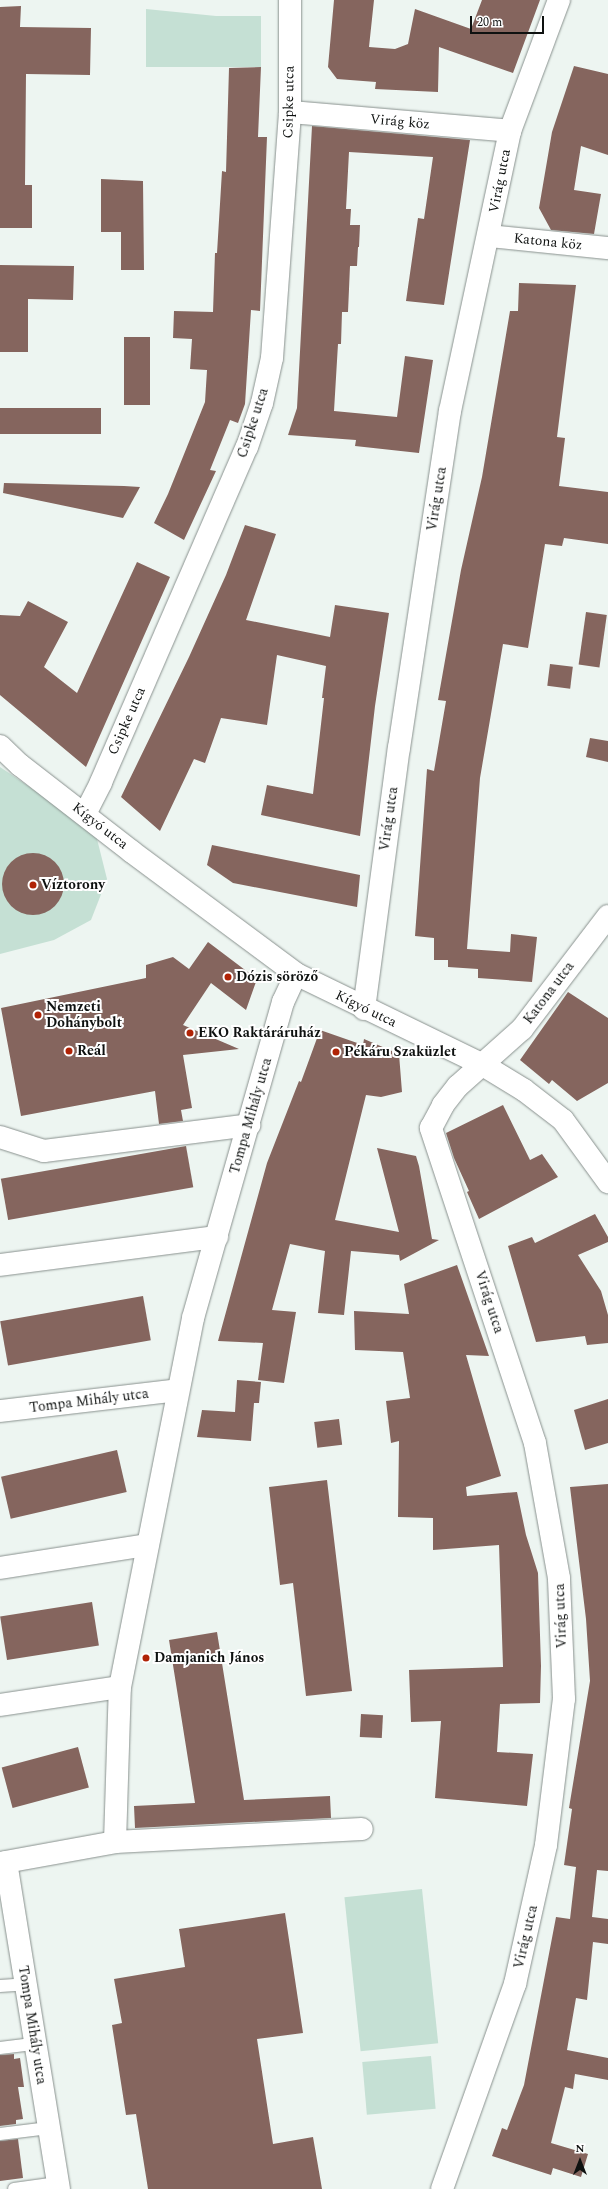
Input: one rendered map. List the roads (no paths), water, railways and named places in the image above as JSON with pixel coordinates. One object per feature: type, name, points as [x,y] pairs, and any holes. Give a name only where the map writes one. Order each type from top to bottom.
[{"type":"street","name":"Csipke utca","points":[[85,814],[101,782],[244,454],[262,403],[273,350],[290,112],[290,0]]},
{"type":"street","name":"Virág utca","points":[[364,1009],[399,748],[450,411],[489,236],[510,131],[559,0]]},
{"type":"street","name":"Virág köz","points":[[290,112],[510,131]]},
{"type":"street","name":"Katona köz","points":[[489,236],[608,248]]},
{"type":"street","name":"Kígyó utca","points":[[0,746],[20,765],[132,852],[296,974],[364,1009],[484,1065],[524,1090],[563,1120],[608,1182]]},
{"type":"street","name":"Kígyó utca","points":[[0,756],[20,765]]},
{"type":"street","name":"Katona utca","points":[[484,1065],[522,1029],[608,916]]},
{"type":"street","name":"Tompa Mihály utca","points":[[115,1842],[120,1687],[193,1318],[283,1002],[296,974]]},
{"type":"street","name":"Virág utca","points":[[442,2189],[515,1984],[546,1845],[564,1699],[559,1578],[535,1443],[431,1128],[443,1105],[458,1086],[484,1065]]},
{"type":"street","points":[[0,1137],[44,1151],[249,1125]]},
{"type":"street","points":[[0,1265],[216,1237]]},
{"type":"street","name":"Tompa Mihály utca","points":[[0,1411],[178,1390]]},
{"type":"street","points":[[0,1568],[147,1545]]},
{"type":"street","points":[[0,1705],[120,1687]]},
{"type":"street","name":"Tompa Mihály utca","points":[[58,2186],[26,1984],[3,1863],[115,1842],[362,1829]]},
{"type":"lane","points":[[0,1986],[26,1984]]},
{"type":"lane","points":[[0,2048],[35,2044]]},
{"type":"lane","points":[[0,2134],[49,2128]]},
{"type":"lane","points":[[14,2189],[58,2186]]},
{"type":"place","name":"Víztorony","points":[[33,885]]},
{"type":"place","name":"Dózis söröző","points":[[228,977]]},
{"type":"place","name":"Nemzeti Dohánybolt","points":[[38,1015]]},
{"type":"place","name":"EKO Raktáráruház","points":[[190,1033]]},
{"type":"place","name":"Reál","points":[[69,1051]]},
{"type":"place","name":"Pékáru Szaküzlet","points":[[336,1052]]},
{"type":"place","name":"Damjanich János","points":[[146,1658]]}]
